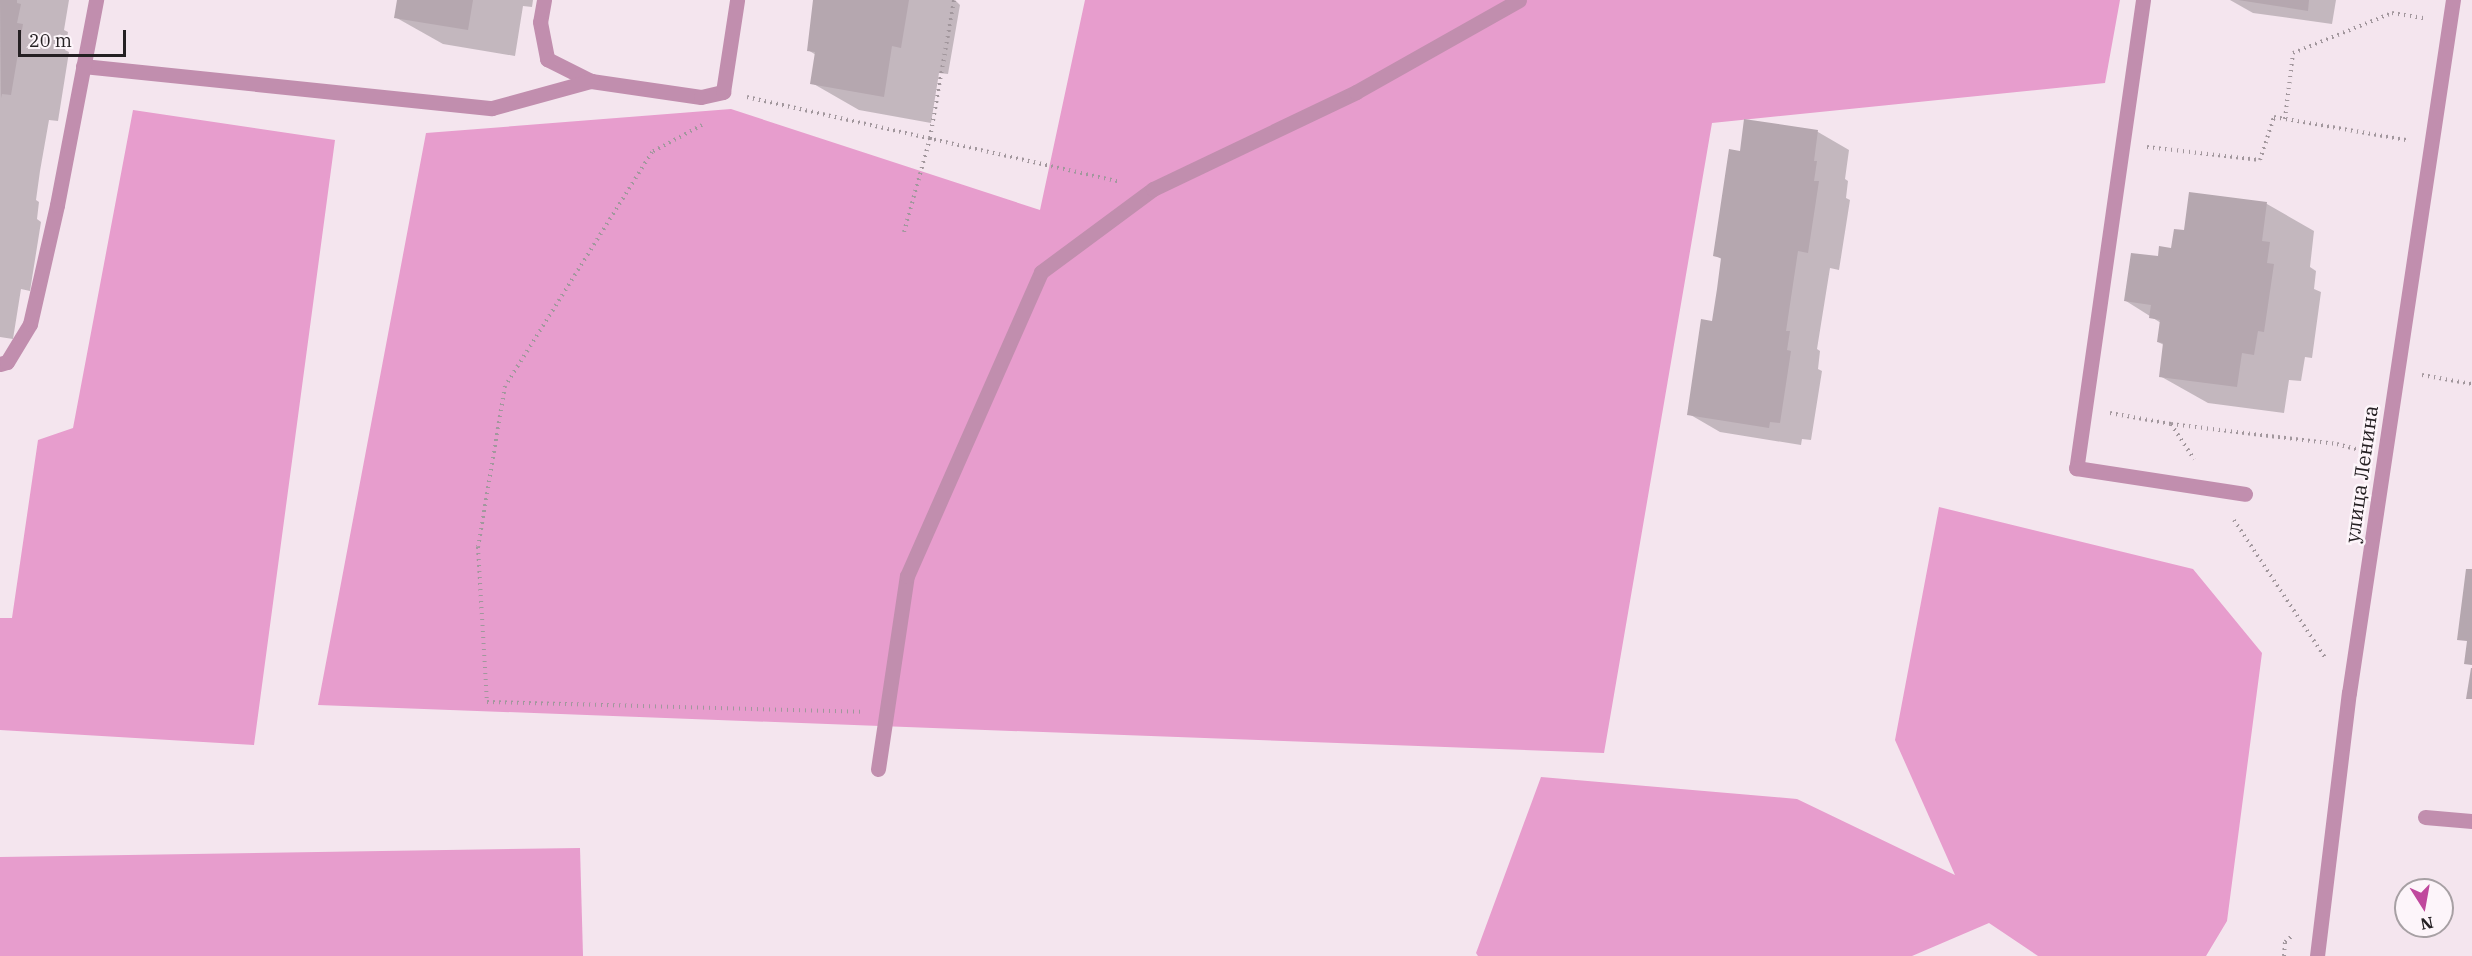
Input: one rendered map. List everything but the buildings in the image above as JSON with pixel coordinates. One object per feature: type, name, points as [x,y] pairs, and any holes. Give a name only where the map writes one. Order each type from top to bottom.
[{"type":"street","points":[[0,364],[7,362],[30,324],[96,0]]},
{"type":"street","points":[[544,0],[540,22],[547,59],[591,81],[701,96],[723,92],[737,0]]},
{"type":"street","points":[[878,769],[907,576],[1041,272],[1153,189],[1356,92],[1519,0]]},
{"type":"street","points":[[2143,0],[2076,468],[2245,494]]},
{"type":"street","name":"улица Ленина","points":[[2317,956],[2349,693],[2453,0]]},
{"type":"street","points":[[83,66],[492,108],[591,81]]},
{"type":"street","points":[[2425,816],[2472,821]]},
{"type":"path","points":[[904,232],[930,138],[954,0]]},
{"type":"path","points":[[2285,119],[2293,53],[2392,13],[2450,22]]},
{"type":"path","points":[[723,92],[1153,189]]},
{"type":"path","points":[[741,104],[751,98]]},
{"type":"path","points":[[2122,144],[2260,160],[2274,117],[2432,144]]},
{"type":"path","points":[[711,120],[651,152],[505,386],[478,547],[487,702],[887,712]]},
{"type":"path","points":[[2397,371],[2472,384]]},
{"type":"path","points":[[2085,408],[2171,424],[2337,444],[2385,457]]},
{"type":"path","points":[[2171,424],[2198,464]]},
{"type":"path","points":[[2230,514],[2349,693]]},
{"type":"shaded area","points":[[1085,0],[2120,0],[2105,83],[1712,123],[1604,753],[318,705],[426,133],[731,109],[1040,210]]},
{"type":"shaded area","points":[[133,110],[335,140],[254,745],[0,730],[0,618],[12,618],[38,440],[73,428]]},
{"type":"shaded area","points":[[1939,507],[2193,569],[2262,653],[2227,921],[2206,956],[2038,956],[1989,923],[1912,956],[1478,956],[1476,953],[1541,777],[1797,799],[1955,875],[1895,740]]},
{"type":"shaded area","points":[[580,848],[583,956],[0,956],[0,857]]}]
